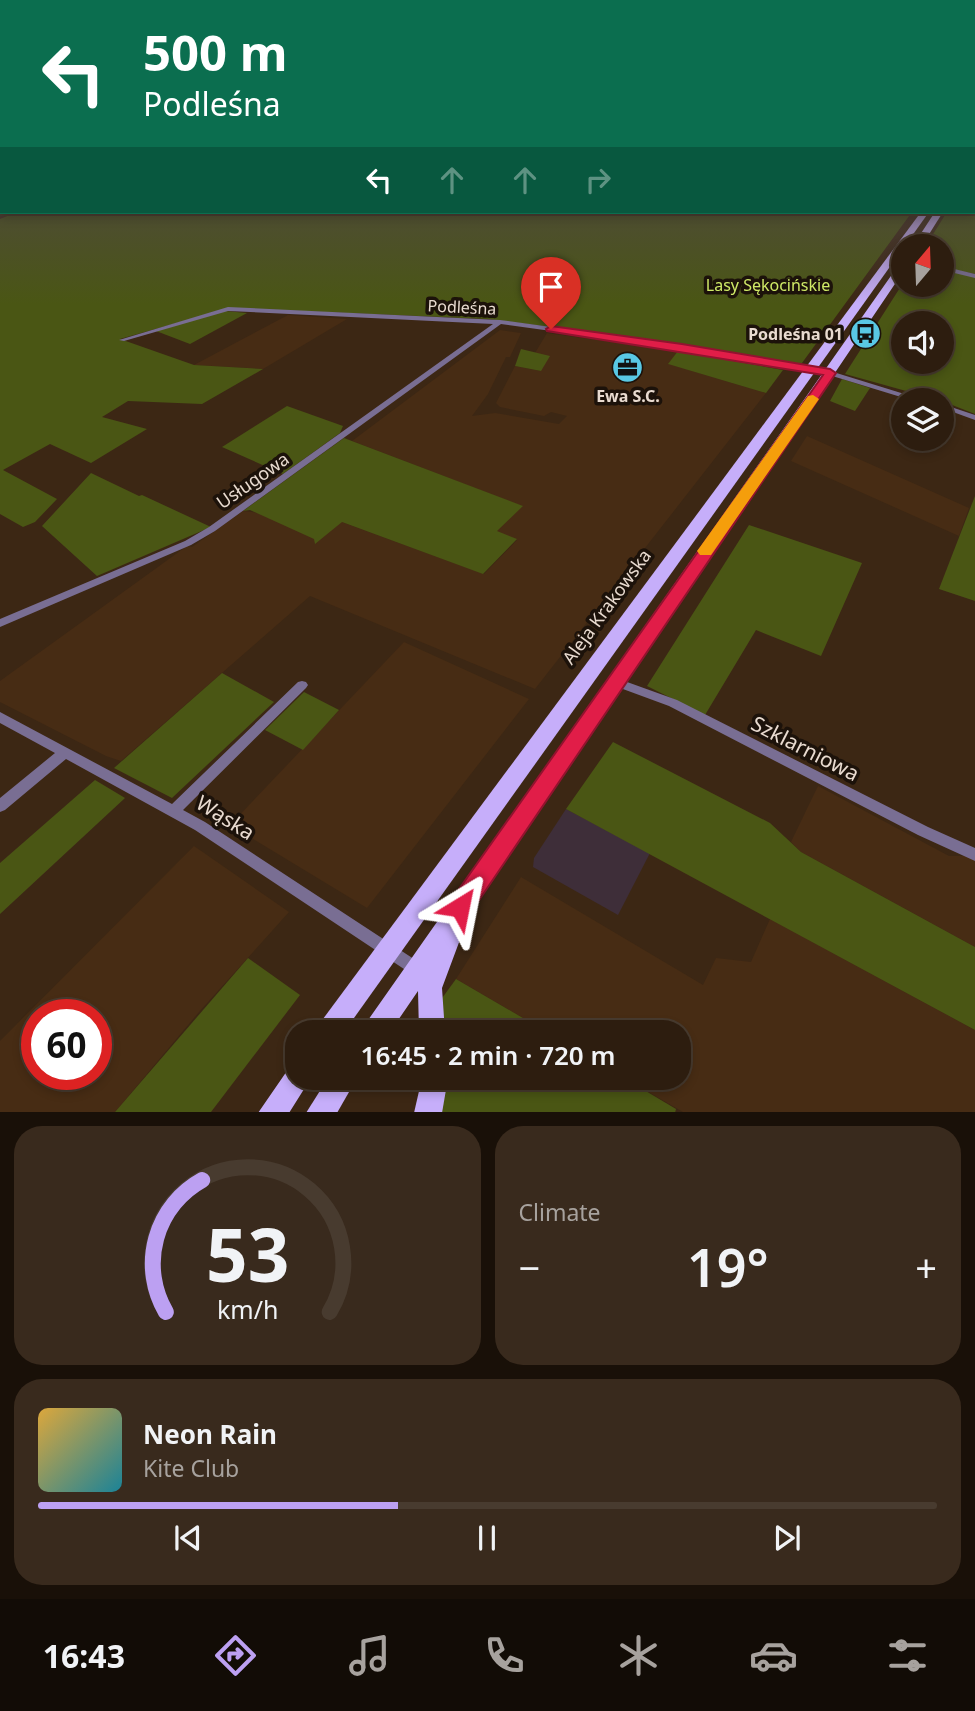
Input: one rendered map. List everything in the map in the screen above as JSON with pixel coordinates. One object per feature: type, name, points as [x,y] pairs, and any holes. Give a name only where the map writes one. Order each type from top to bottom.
[{"type":"main road","name":"Aleja Krakowska","points":[[338,1020],[924,214]]},
{"type":"main road","points":[[925,234],[938,214]]},
{"type":"main road","points":[[383,1020],[891,283]]},
{"type":"main road","points":[[431,1020],[430,998],[433,976],[460,907]]},
{"type":"main road","points":[[272,1112],[288,1090]]},
{"type":"main road","points":[[320,1112],[336,1090]]},
{"type":"main road","points":[[428,1112],[433,1090]]},
{"type":"street","points":[[954,271],[975,276]]},
{"type":"street","name":"Podleśna","points":[[122,340],[228,309],[500,322],[682,347],[830,373],[891,391]]},
{"type":"street","name":"Usługowa","points":[[0,623],[188,543],[212,529],[500,322]]},
{"type":"street","points":[[954,411],[975,418]]},
{"type":"street","name":"Szklarniowa","points":[[615,682],[673,703],[975,855]]},
{"type":"street","points":[[174,810],[302,685]]},
{"type":"street","name":"Wąska","points":[[0,717],[174,810],[418,970]]},
{"type":"street","points":[[0,806],[65,752]]},
{"type":"shaded area","points":[[288,315],[347,319],[263,369],[194,365]]},
{"type":"shaded area","points":[[500,330],[521,333],[510,357],[506,357],[488,394],[472,416],[495,413],[559,424],[567,416],[551,412],[544,416],[500,407],[496,403],[515,366],[541,371],[535,353],[547,333],[678,351],[669,364],[766,393],[535,689],[310,596],[121,761],[0,702],[0,681],[187,546],[192,547],[243,511],[342,522],[484,574],[517,540],[496,531],[522,506],[352,441]]},
{"type":"shaded area","points":[[807,436],[969,508],[959,536],[791,461]]},
{"type":"shaded area","points":[[404,642],[529,699],[367,908],[230,825]]},
{"type":"shaded area","points":[[818,786],[949,856],[969,856],[975,859],[975,947],[801,852],[791,842]]},
{"type":"shaded area","points":[[566,809],[650,853],[618,915],[533,867],[534,858]]},
{"type":"shaded area","points":[[194,846],[289,912],[199,1012],[115,1112],[0,1112],[0,1041],[21,1020],[21,1090],[112,1090],[112,999],[42,999]]},
{"type":"shaded area","points":[[521,877],[703,985],[716,958],[751,962],[770,919],[975,1030],[975,1112],[683,1112],[645,1090],[691,1090],[691,1020],[526,1020],[456,979]]},
{"type":"green space","name":"Lasy Sękocińskie","points":[[12,214],[911,214],[896,234],[891,234],[891,241],[802,363],[791,364],[623,336],[488,319],[230,308],[120,339],[194,365],[263,369],[202,404],[128,401],[102,417],[147,429],[91,463],[50,444],[3,470],[57,499],[35,522],[23,527],[0,514],[0,219]]},
{"type":"green space","points":[[946,214],[975,214],[975,274],[954,270],[954,234],[933,234]]},
{"type":"green space","points":[[954,272],[975,277],[975,414],[954,406],[954,388],[895,388],[845,374],[893,298],[954,298]]},
{"type":"green space","points":[[225,311],[247,313],[190,344],[156,331]]},
{"type":"green space","points":[[521,349],[550,356],[541,371],[515,366]]},
{"type":"green space","points":[[678,351],[783,370],[766,393],[668,364]]},
{"type":"green space","points":[[842,379],[870,388],[855,411],[830,401]]},
{"type":"green space","points":[[287,406],[343,426],[340,433],[283,474],[222,447]]},
{"type":"green space","points":[[344,438],[523,506],[497,531],[517,539],[483,574],[342,522],[315,544],[314,539],[250,510],[243,511]]},
{"type":"green space","points":[[91,473],[211,527],[97,576],[42,526]]},
{"type":"green space","points":[[975,496],[975,601],[939,589]]},
{"type":"green space","points":[[749,525],[862,563],[821,656],[756,630],[705,715],[647,686]]},
{"type":"green space","points":[[222,673],[274,702],[172,798],[114,768]]},
{"type":"green space","points":[[304,692],[339,710],[303,750],[265,730]]},
{"type":"green space","points":[[613,742],[770,823],[801,852],[975,947],[975,1030],[566,809]]},
{"type":"green space","points":[[95,780],[125,798],[0,914],[0,863]]},
{"type":"green space","points":[[248,958],[300,995],[211,1112],[115,1112]]},
{"type":"green space","points":[[456,979],[526,1020],[441,1020],[437,1005]]},
{"type":"green space","points":[[443,1090],[644,1090],[676,1109],[675,1112],[438,1112]]},
{"type":"slow traffic","points":[[705,551],[813,399]]},
{"type":"place","name":"Podleśna 01","points":[[866,334]]},
{"type":"place","name":"Ewa S.C.","points":[[628,367]]},
{"type":"route","points":[[460,907],[830,373],[682,347],[551,329]]}]
